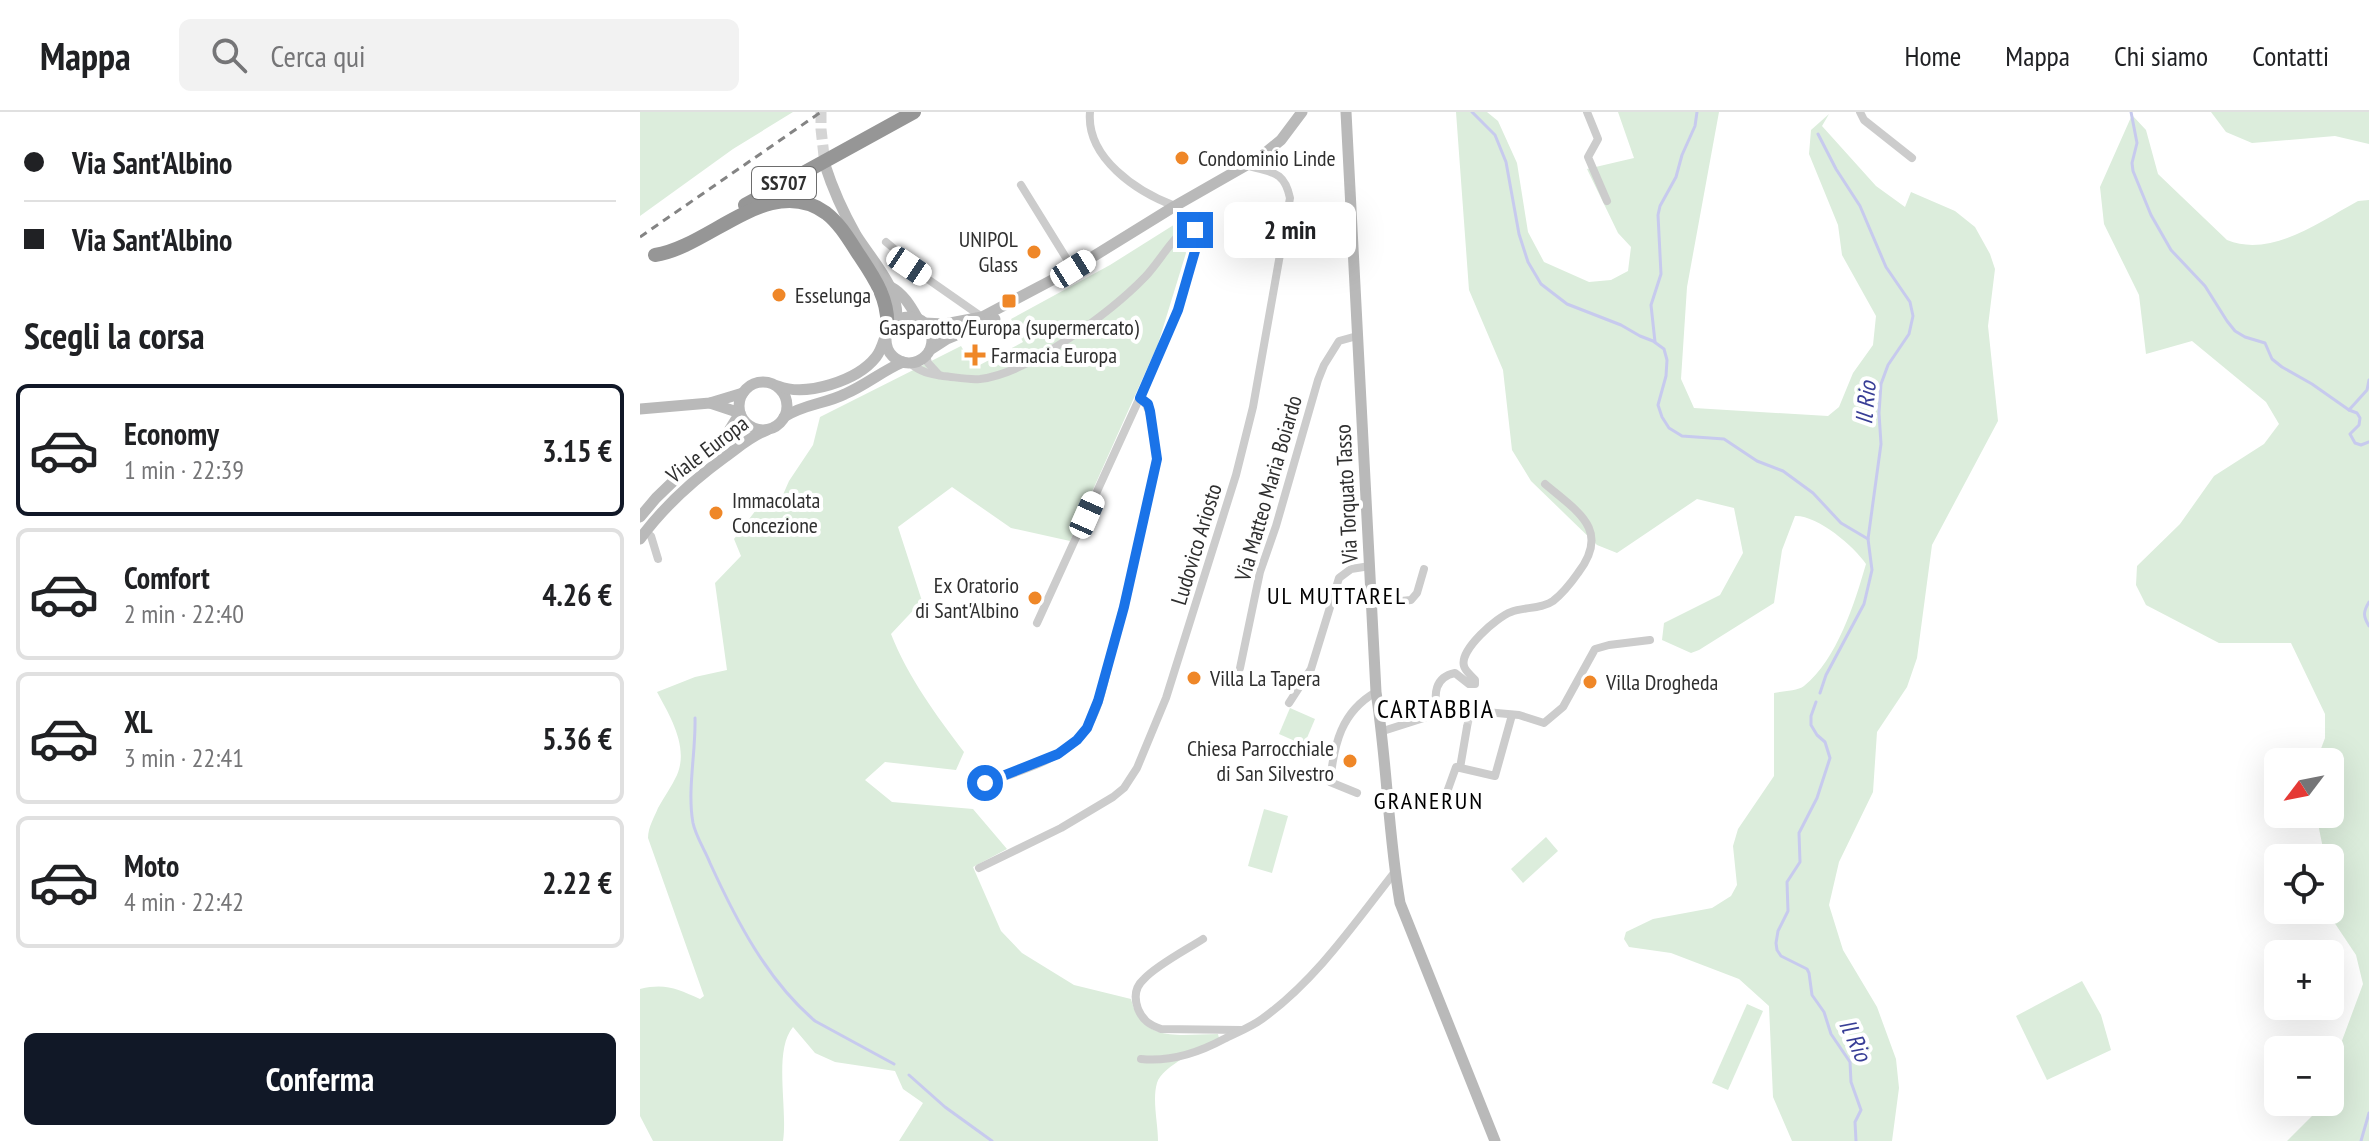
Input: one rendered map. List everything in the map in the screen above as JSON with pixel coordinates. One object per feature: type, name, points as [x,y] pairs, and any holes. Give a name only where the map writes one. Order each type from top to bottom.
[{"type":"highway","name":"SS707","points":[[640,263],[914,112]]},
{"type":"highway","points":[[655,255],[682,248],[761,206],[779,201],[808,204],[826,213],[841,228],[884,296],[890,328]]},
{"type":"street","points":[[1090,112],[1092,138],[1102,154],[1122,175],[1152,198],[1175,206]]},
{"type":"street","points":[[1073,269],[1064,279],[1027,302],[947,339],[921,359],[886,370],[840,397],[803,406],[774,428],[754,428],[740,413],[740,400],[749,387],[761,382],[793,391],[813,389],[849,377],[876,356],[890,328],[911,317],[945,324],[982,317],[1073,269],[1246,165],[1281,140],[1302,112]]},
{"type":"street","name":"Via Torquato Tasso","points":[[1346,112],[1376,692],[1383,731],[1394,873],[1400,903],[1495,1141]]},
{"type":"street","points":[[1587,112],[1598,139],[1588,157],[1607,201]]},
{"type":"street","points":[[1860,112],[1864,120],[1912,158]]},
{"type":"street","points":[[825,165],[835,195],[891,287],[896,301],[887,349],[896,359],[922,372],[966,379],[1008,373],[1055,348],[1144,278],[1184,230],[1192,228],[1199,237],[1178,310],[1037,623]]},
{"type":"street","name":"Ludovico Ariosto","points":[[979,868],[1061,828],[1124,788],[1137,768],[1166,698],[1236,475],[1253,407],[1290,198],[1283,178],[1246,165]]},
{"type":"street","points":[[1021,185],[1073,269]]},
{"type":"street","points":[[886,242],[909,266],[982,317]]},
{"type":"street","points":[[891,287],[906,300],[931,335],[928,352],[931,367],[939,375]]},
{"type":"street","points":[[965,304],[968,313],[966,321]]},
{"type":"street","name":"Via Matteo Maria Boiardo","points":[[1240,668],[1260,572],[1318,380],[1339,341],[1357,336]]},
{"type":"street","points":[[775,385],[781,390],[787,404],[784,418]]},
{"type":"street","points":[[640,409],[710,403],[743,393]]},
{"type":"street","points":[[975,786],[1058,754],[1087,728],[1098,701],[1124,607],[1157,459],[1150,411],[1148,404],[1140,398]]},
{"type":"street","points":[[710,403],[740,413]]},
{"type":"street","name":"Viale Europa","points":[[640,517],[684,471],[724,439],[740,413]]},
{"type":"street","name":"Viale Europa","points":[[642,535],[692,481],[744,442],[767,430]]},
{"type":"street","points":[[1438,712],[1434,699],[1436,687],[1447,675],[1455,673],[1469,684],[1475,684],[1463,661],[1464,655],[1483,633],[1513,611],[1551,603],[1577,574],[1592,547],[1593,537],[1579,513],[1545,484]]},
{"type":"street","points":[[642,535],[651,536],[658,559]]},
{"type":"street","points":[[1289,703],[1311,669],[1339,578],[1351,569],[1370,566]]},
{"type":"street","points":[[1371,604],[1411,600],[1417,593],[1424,569]]},
{"type":"street","points":[[1383,731],[1452,709],[1519,715],[1544,723],[1563,707],[1595,649],[1650,640]]},
{"type":"street","points":[[1357,793],[1330,782],[1333,756],[1350,713],[1361,700],[1376,692]]},
{"type":"street","points":[[1387,801],[1442,806],[1456,767],[1495,776],[1512,715]]},
{"type":"street","points":[[1460,768],[1467,727]]},
{"type":"street","points":[[1141,1059],[1158,1061],[1177,1058],[1210,1047],[1259,1021],[1292,995],[1328,956],[1394,873]]},
{"type":"street","points":[[1203,939],[1142,980],[1135,993],[1142,1018],[1161,1029],[1242,1030]]},
{"type":"green space","points":[[640,112],[793,112],[733,149],[640,216]]},
{"type":"green space","points":[[1456,112],[1487,112],[1498,121],[1517,163],[1528,232],[1544,262],[1589,282],[1611,280],[1628,271],[1631,247],[1618,233],[1587,169],[1634,158],[1618,112],[1719,112],[1687,287],[1681,379],[1694,408],[1828,416],[1839,407],[1853,373],[1873,345],[1876,316],[1842,255],[1838,225],[1809,154],[1811,130],[1829,114],[1822,126],[1876,186],[1905,207],[1911,192],[1955,211],[1975,227],[1990,254],[1995,269],[1988,326],[1998,421],[1932,545],[1917,658],[1907,687],[1877,732],[1873,792],[1839,862],[1829,905],[1843,950],[1877,1007],[1896,1059],[1899,1088],[1892,1141],[1792,1141],[1773,1097],[1769,1006],[1739,979],[1671,953],[1629,947],[1624,939],[1626,932],[1653,919],[1712,908],[1731,896],[1737,885],[1733,846],[1738,829],[1774,776],[1774,693],[1801,688],[1826,661],[1850,612],[1866,564],[1853,549],[1824,526],[1795,516],[1782,550],[1774,603],[1691,653],[1662,640],[1664,623],[1720,595],[1743,553],[1734,508],[1697,499],[1617,553],[1597,545],[1531,481],[1512,450],[1503,370],[1469,290]]},
{"type":"green space","points":[[2211,112],[2369,112],[2369,144],[2335,136],[2252,143],[2226,132]]},
{"type":"green space","points":[[2132,115],[2146,130],[2158,174],[2227,240],[2244,244],[2278,241],[2358,201],[2369,200],[2369,1141],[2287,1141],[2312,1116],[2344,1116],[2344,1036],[2363,984],[2356,955],[2335,924],[2344,924],[2344,844],[2322,844],[2319,828],[2344,828],[2344,748],[2321,748],[2325,738],[2325,714],[2291,643],[2219,643],[2146,605],[2136,585],[2137,566],[2180,524],[2214,476],[2264,444],[2279,424],[2266,402],[2192,341],[2146,354],[2139,295],[2104,224],[2100,187]]},
{"type":"green space","points":[[1180,221],[1186,253],[1158,344],[1070,541],[1011,528],[952,487],[898,527],[922,601],[891,634],[914,680],[964,752],[956,770],[885,762],[865,780],[892,802],[973,809],[1007,849],[973,867],[1001,931],[1022,953],[1074,985],[1131,999],[1136,1013],[1153,1030],[1177,1035],[1218,1034],[1219,1038],[1175,1064],[1160,1077],[1155,1097],[1158,1141],[899,1141],[923,1103],[903,1089],[895,1071],[835,1062],[815,1053],[793,1027],[787,1037],[782,1065],[783,1141],[653,1141],[640,1116],[640,989],[664,987],[700,999],[704,996],[648,838],[658,808],[675,779],[681,754],[676,732],[657,692],[695,677],[727,670],[715,583],[741,556],[734,539],[762,502],[778,506],[789,481],[813,445],[820,417],[961,346],[974,368],[1023,342],[1011,319],[1110,265]]},
{"type":"green space","points":[[1290,708],[1315,719],[1304,745],[1279,734]]},
{"type":"green space","points":[[1264,809],[1288,816],[1272,873],[1248,866]]},
{"type":"green space","points":[[1546,837],[1558,851],[1523,883],[1511,869]]},
{"type":"green space","points":[[2082,981],[2101,1015],[2111,1050],[2047,1080],[2016,1016]]},
{"type":"green space","points":[[1747,1004],[1763,1011],[1728,1090],[1712,1083]]},
{"type":"waterway","points":[[1472,112],[1495,135],[1506,162],[1519,234],[1528,262],[1541,284],[1567,304],[1621,325],[1664,349],[1666,376],[1658,405],[1669,428],[1682,436],[1724,439],[1757,461],[1783,471],[1813,493],[1841,523],[1868,539]]},
{"type":"waterway","points":[[1655,342],[1651,305],[1661,274],[1658,215],[1676,177],[1695,126],[1697,112]]},
{"type":"waterway","points":[[2131,112],[2137,143],[2133,171],[2151,215],[2171,250],[2205,286],[2235,331],[2265,343],[2272,359],[2282,367],[2349,410]]},
{"type":"waterway","name":"Il Rio","points":[[1818,134],[1860,206],[1886,267],[1910,302],[1913,316],[1909,334],[1888,365],[1881,384],[1881,444],[1868,539],[1872,570],[1864,604],[1826,675],[1820,693]]},
{"type":"waterway","points":[[2369,380],[2367,390],[2349,410],[2360,418],[2359,425],[2350,434],[2355,443],[2361,445],[2369,442]]},
{"type":"waterway","points":[[2369,602],[2364,614],[2369,626]]},
{"type":"waterway","name":"Il Rio","points":[[1816,702],[1811,725],[1825,742],[1830,758],[1817,798],[1799,833],[1800,862],[1787,882],[1788,911],[1776,943],[1781,956],[1807,969],[1812,995],[1824,1012],[1831,1034],[1850,1062],[1851,1082],[1861,1110],[1855,1122],[1856,1141]]},
{"type":"waterway","points":[[695,718],[691,797],[693,823],[720,884],[754,948],[782,987],[815,1021],[894,1064]]},
{"type":"waterway","points":[[909,1075],[945,1107],[992,1141]]},
{"type":"waterway","points":[[2361,1141],[2369,1113]]},
{"type":"tunnel","points":[[821,112],[825,165]]},
{"type":"tunnel","points":[[1467,727],[1471,709]]},
{"type":"railway","points":[[640,237],[821,112]]},
{"type":"place","name":"Condominio Linde","points":[[1182,158]]},
{"type":"place","name":"UNIPOL Glass","points":[[1034,252]]},
{"type":"place","name":"Esselunga","points":[[779,295]]},
{"type":"place","name":"Gasparotto/Europa (supermercato)","points":[[1009,301]]},
{"type":"place","name":"Farmacia Europa","points":[[975,355]]},
{"type":"place","name":"Immacolata Concezione","points":[[716,513]]},
{"type":"place","name":"Ex Oratorio di Sant'Albino","points":[[1035,598]]},
{"type":"place","name":"Villa La Tapera","points":[[1194,678]]},
{"type":"place","name":"Villa Drogheda","points":[[1590,682]]},
{"type":"place","name":"Chiesa Parrocchiale di San Silvestro","points":[[1350,761]]},
{"type":"district","name":"UL MUTTAREL","points":[[1337,596]]},
{"type":"district","name":"CARTABBIA","points":[[1436,709]]},
{"type":"district","name":"GRANERUN","points":[[1429,801]]},
{"type":"route","points":[[985,783],[1058,754],[1087,728],[1098,701],[1124,607],[1157,459],[1150,411],[1148,404],[1140,398],[1178,310],[1199,237],[1195,230]]}]
